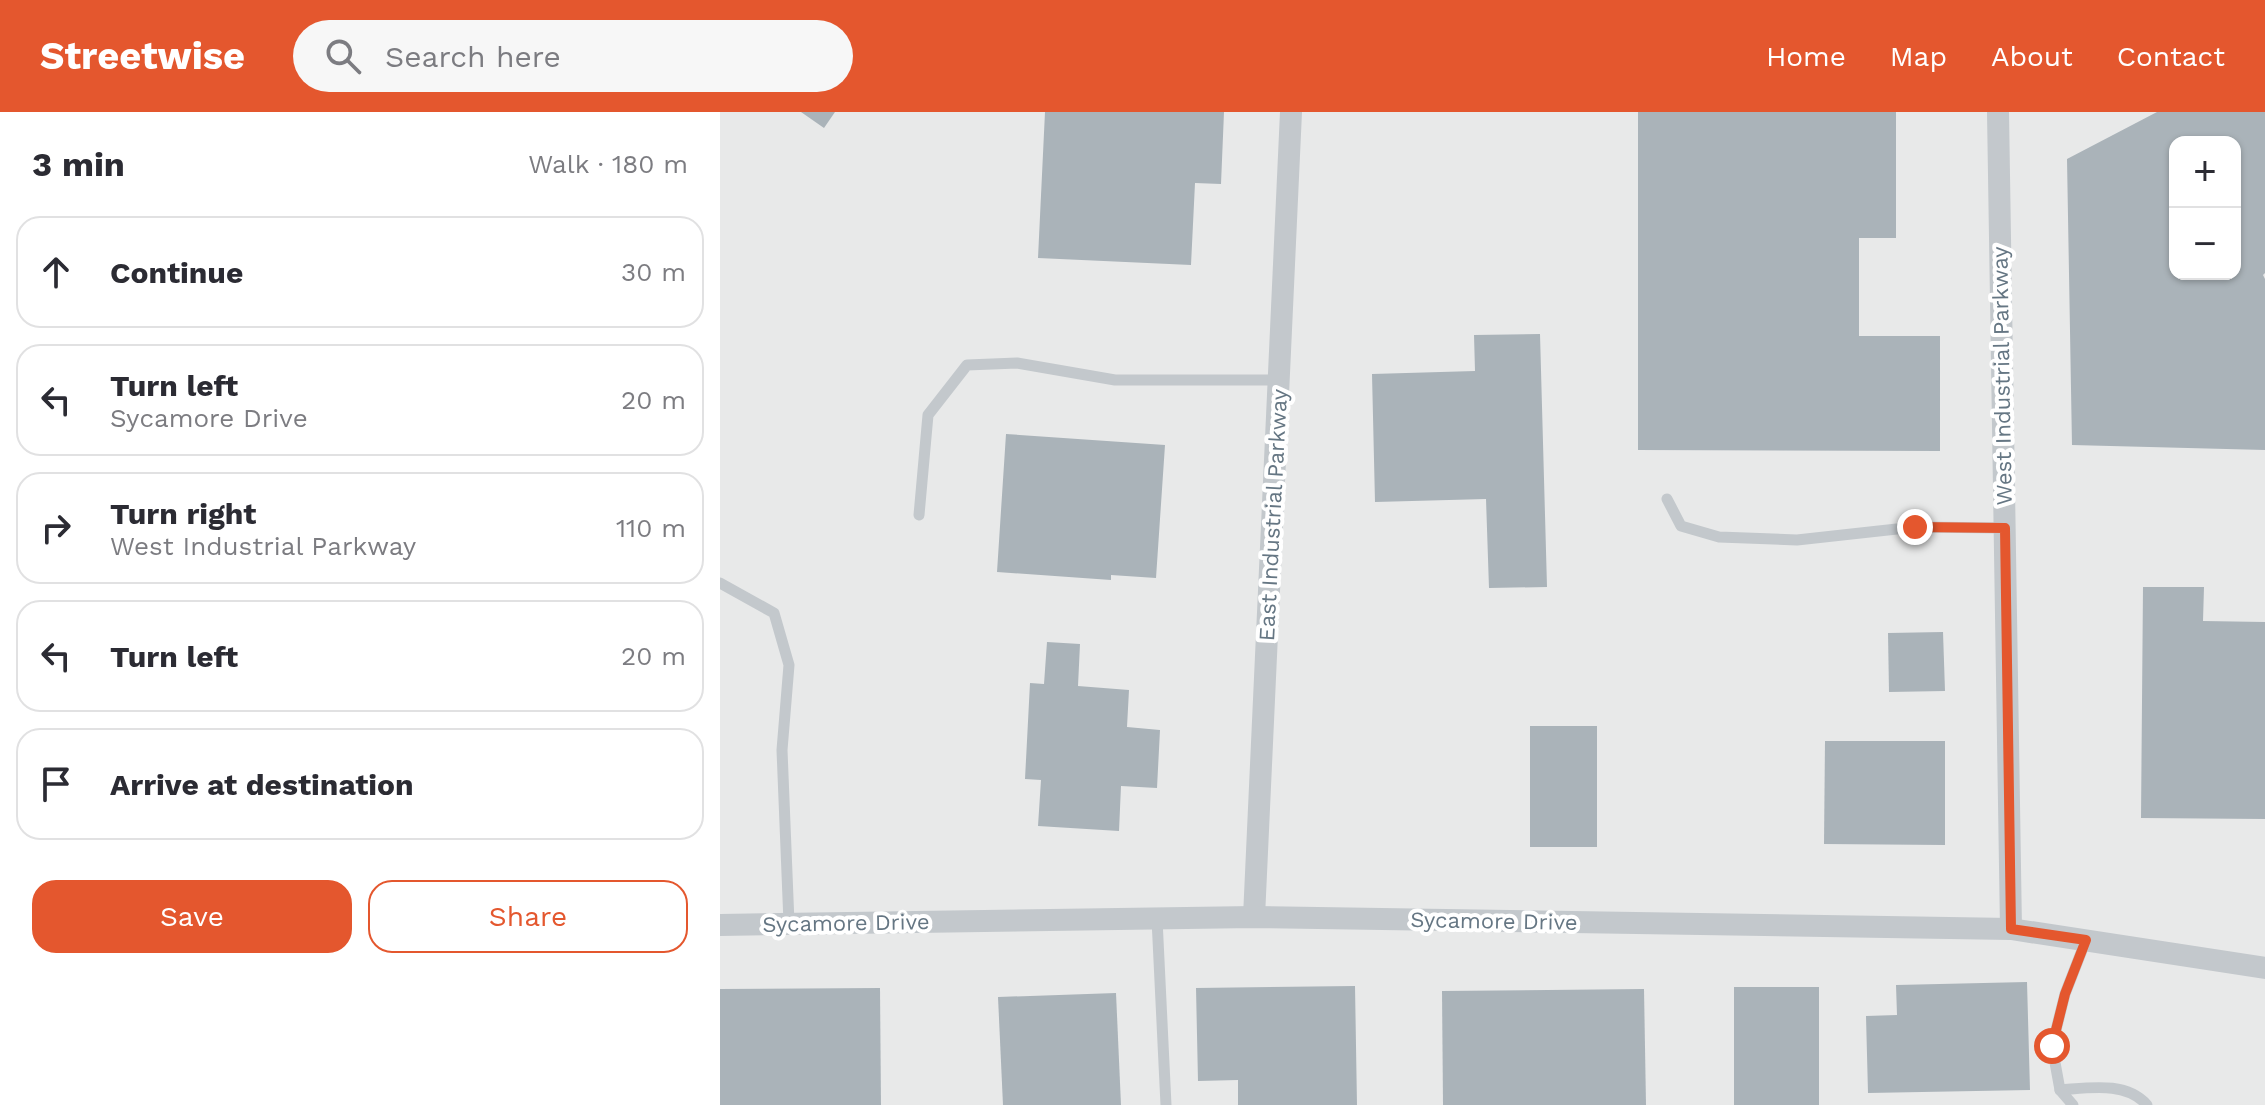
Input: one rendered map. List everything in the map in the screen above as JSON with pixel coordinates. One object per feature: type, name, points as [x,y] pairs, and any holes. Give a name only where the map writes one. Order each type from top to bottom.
[{"type":"street","name":"East Industrial Parkway","points":[[1254,917],[1291,112]]},
{"type":"street","name":"West Industrial Parkway","points":[[1998,112],[2011,929]]},
{"type":"street","name":"Sycamore Drive","points":[[720,925],[1254,917],[2011,929],[2265,968]]},
{"type":"lane","points":[[919,515],[928,415],[967,365],[1017,363],[1115,380],[1279,380]]},
{"type":"lane","points":[[1667,499],[1681,526],[1719,537],[1797,540],[1915,527],[2005,528]]},
{"type":"lane","points":[[720,583],[774,613],[789,665],[782,750],[789,923]]},
{"type":"lane","points":[[1157,919],[1166,1105]]},
{"type":"lane","points":[[2073,1105],[2060,1090],[2052,1046],[2065,994],[2086,940]]},
{"type":"lane","points":[[2060,1090],[2102,1087],[2137,1094],[2147,1105]]},
{"type":"shaded area","points":[[720,112],[2265,112],[2265,1105],[720,1105]]},
{"type":"building","points":[[801,112],[835,112],[824,128]]},
{"type":"building","points":[[1045,112],[1224,112],[1221,184],[1195,183],[1191,265],[1038,258]]},
{"type":"building","points":[[1638,112],[1896,112],[1896,238],[1859,238],[1859,336],[1940,336],[1940,451],[1638,450]]},
{"type":"building","points":[[2157,112],[2265,112],[2265,450],[2072,445],[2067,159]]},
{"type":"building","points":[[1540,334],[1547,587],[1489,588],[1486,499],[1375,502],[1372,374],[1475,371],[1474,335]]},
{"type":"building","points":[[1006,434],[1165,445],[1156,578],[1111,575],[1111,580],[997,572]]},
{"type":"building","points":[[2143,587],[2204,587],[2203,621],[2265,622],[2265,819],[2141,818]]},
{"type":"building","points":[[1943,632],[1945,691],[1889,692],[1888,633]]},
{"type":"building","points":[[1047,642],[1080,644],[1078,686],[1129,690],[1127,727],[1160,730],[1157,788],[1121,786],[1119,831],[1038,826],[1041,780],[1025,779],[1030,683],[1044,684]]},
{"type":"building","points":[[1530,726],[1597,726],[1597,847],[1530,847]]},
{"type":"building","points":[[1825,741],[1945,741],[1945,845],[1824,844]]},
{"type":"building","points":[[2027,982],[2030,1090],[1868,1093],[1866,1016],[1897,1015],[1896,985]]},
{"type":"building","points":[[1355,986],[1357,1105],[1238,1105],[1238,1080],[1198,1081],[1196,988]]},
{"type":"building","points":[[1734,987],[1819,987],[1819,1105],[1734,1105]]},
{"type":"building","points":[[880,988],[881,1105],[720,1105],[720,989]]},
{"type":"building","points":[[1644,989],[1646,1105],[1443,1105],[1442,991]]},
{"type":"building","points":[[1116,993],[1121,1105],[1003,1105],[998,997]]},
{"type":"route","points":[[1915,527],[2005,528],[2011,929],[2086,940],[2065,994],[2052,1046]]}]
